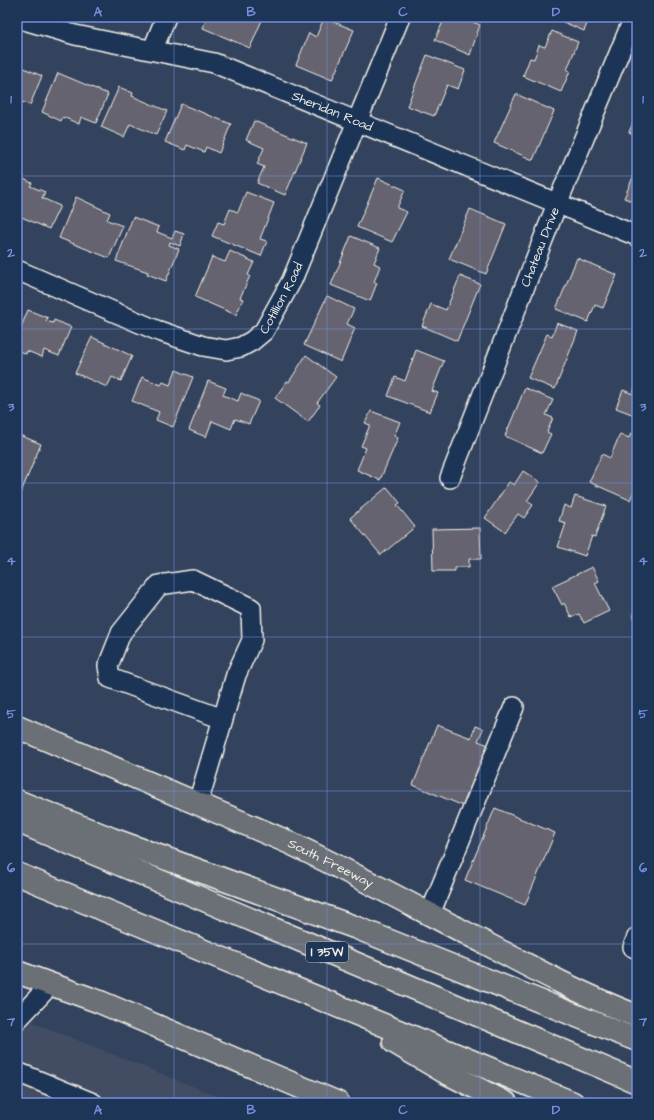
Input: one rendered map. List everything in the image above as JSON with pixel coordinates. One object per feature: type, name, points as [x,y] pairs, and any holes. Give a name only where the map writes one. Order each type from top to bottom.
[{"type":"main road","name":"South Freeway","points":[[17,727],[198,803],[332,863],[535,970],[614,1008],[637,1016]]},
{"type":"main road","points":[[17,801],[112,839],[357,928],[637,1040]]},
{"type":"main road","name":"I 35W","points":[[17,822],[637,1082]]},
{"type":"main road","points":[[17,874],[573,1103]]},
{"type":"main road","points":[[17,972],[100,1002],[338,1103]]},
{"type":"main road","points":[[333,1005],[443,1071],[506,1103]]},
{"type":"street","points":[[152,49],[166,17]]},
{"type":"street","name":"Cotillion Road","points":[[17,270],[156,330],[204,346],[226,350],[241,347],[252,341],[264,331],[292,280],[400,17]]},
{"type":"street","name":"Chateau Drive","points":[[450,478],[558,204],[634,17]]},
{"type":"street","name":"Sheridan Road","points":[[17,18],[75,35],[152,49],[214,63],[637,236]]},
{"type":"street","points":[[198,803],[223,719],[236,675],[252,640],[251,608],[193,580],[159,585],[121,633],[108,666],[110,678],[145,692],[223,719]]},
{"type":"street","points":[[430,914],[514,707]]},
{"type":"street","points":[[637,938],[633,947],[637,949]]},
{"type":"street","points":[[17,1020],[52,984]]},
{"type":"street","points":[[17,1072],[93,1103]]},
{"type":"shaded area","points":[[17,1016],[234,1103],[17,1103]]},
{"type":"building","points":[[207,17],[255,17],[262,20],[250,48],[203,28]]},
{"type":"building","points":[[445,17],[475,17],[473,22],[480,25],[470,55],[435,40]]},
{"type":"building","points":[[563,17],[590,17],[584,31],[561,21]]},
{"type":"building","points":[[324,18],[354,30],[332,80],[296,65],[309,33],[316,37]]},
{"type":"building","points":[[552,31],[578,42],[567,70],[570,71],[561,92],[523,76],[530,58],[534,59],[539,45],[545,47]]},
{"type":"building","points":[[427,55],[465,70],[458,89],[447,85],[434,116],[407,106]]},
{"type":"building","points":[[17,65],[42,76],[30,105],[17,100]]},
{"type":"building","points":[[58,73],[108,94],[96,123],[81,117],[79,124],[63,117],[61,121],[42,112]]},
{"type":"building","points":[[119,87],[133,93],[132,96],[167,111],[156,135],[130,124],[124,137],[101,127]]},
{"type":"building","points":[[516,94],[554,111],[533,160],[494,143]]},
{"type":"building","points":[[181,104],[231,124],[219,153],[206,147],[204,152],[187,145],[185,150],[165,142]]},
{"type":"building","points":[[635,118],[637,119],[637,136],[629,132]]},
{"type":"building","points":[[254,121],[307,143],[285,195],[257,183],[264,167],[257,164],[264,148],[246,140]]},
{"type":"building","points":[[637,168],[637,203],[624,198]]},
{"type":"building","points":[[17,176],[32,183],[30,186],[45,192],[42,198],[60,206],[49,229],[17,215]]},
{"type":"building","points":[[378,178],[405,190],[397,208],[407,212],[392,242],[357,227]]},
{"type":"building","points":[[246,192],[274,203],[260,239],[267,241],[261,256],[212,236],[218,222],[224,224],[230,209],[238,212]]},
{"type":"building","points":[[76,197],[110,213],[107,220],[123,226],[109,258],[59,238]]},
{"type":"building","points":[[470,209],[506,224],[486,274],[449,259]]},
{"type":"building","points":[[133,217],[159,227],[157,232],[172,238],[175,231],[184,234],[180,246],[170,242],[169,245],[179,249],[166,281],[147,274],[148,272],[116,261]]},
{"type":"building","points":[[351,236],[380,248],[374,263],[380,266],[374,282],[377,283],[370,301],[331,285]]},
{"type":"building","points":[[230,251],[254,262],[248,275],[250,276],[240,298],[243,299],[236,315],[195,297],[212,257],[225,262]]},
{"type":"building","points":[[577,258],[617,275],[603,308],[595,305],[588,322],[556,309]]},
{"type":"building","points":[[460,276],[480,284],[457,341],[422,326],[431,304],[446,310]]},
{"type":"building","points":[[327,296],[354,309],[347,324],[355,328],[341,362],[304,345]]},
{"type":"building","points":[[28,310],[48,318],[46,321],[53,323],[54,320],[71,327],[59,356],[44,350],[42,357],[27,351],[26,354],[17,350],[17,337]]},
{"type":"building","points":[[557,323],[578,331],[555,389],[528,378],[547,334],[552,336]]},
{"type":"building","points":[[92,337],[132,356],[121,381],[112,377],[107,387],[75,373]]},
{"type":"building","points":[[416,350],[444,361],[432,391],[438,393],[430,412],[388,396],[395,377],[405,381]]},
{"type":"building","points":[[306,355],[336,377],[317,403],[320,405],[308,422],[275,398],[287,381],[289,382]]},
{"type":"building","points":[[176,370],[193,377],[173,427],[156,420],[159,412],[132,401],[142,377],[161,385],[163,382],[170,385]]},
{"type":"building","points":[[208,381],[226,388],[223,395],[238,401],[241,393],[259,401],[249,424],[235,419],[231,429],[212,421],[206,437],[189,430]]},
{"type":"building","points":[[635,387],[637,388],[637,416],[616,408],[623,390],[633,394]]},
{"type":"building","points":[[525,388],[553,400],[546,415],[553,418],[547,432],[551,434],[542,453],[505,436]]},
{"type":"building","points":[[371,411],[400,422],[394,436],[398,438],[380,480],[357,470],[366,448],[361,446],[370,425],[365,423]]},
{"type":"building","points":[[631,433],[637,436],[637,461],[634,468],[637,469],[637,474],[633,483],[637,484],[630,500],[589,482],[602,454],[610,458],[620,434],[629,438]]},
{"type":"building","points":[[17,434],[41,444],[17,502]]},
{"type":"building","points":[[523,471],[540,482],[527,501],[533,505],[524,518],[518,514],[505,532],[485,518],[509,482],[514,485]]},
{"type":"building","points":[[387,487],[400,503],[397,505],[415,527],[381,555],[350,518]]},
{"type":"building","points":[[575,496],[606,506],[595,537],[592,536],[585,556],[558,547],[566,523],[559,521],[564,505],[571,508]]},
{"type":"building","points":[[480,528],[481,559],[469,559],[469,567],[455,567],[455,571],[433,571],[432,529]]},
{"type":"building","points":[[592,567],[599,581],[595,583],[609,611],[584,623],[579,614],[571,617],[564,603],[562,605],[552,586]]},
{"type":"building","points":[[637,612],[637,636],[633,613]]},
{"type":"building","points":[[437,725],[471,738],[475,726],[483,729],[478,741],[491,746],[466,807],[413,785]]},
{"type":"building","points":[[495,808],[555,833],[525,905],[465,880]]}]
